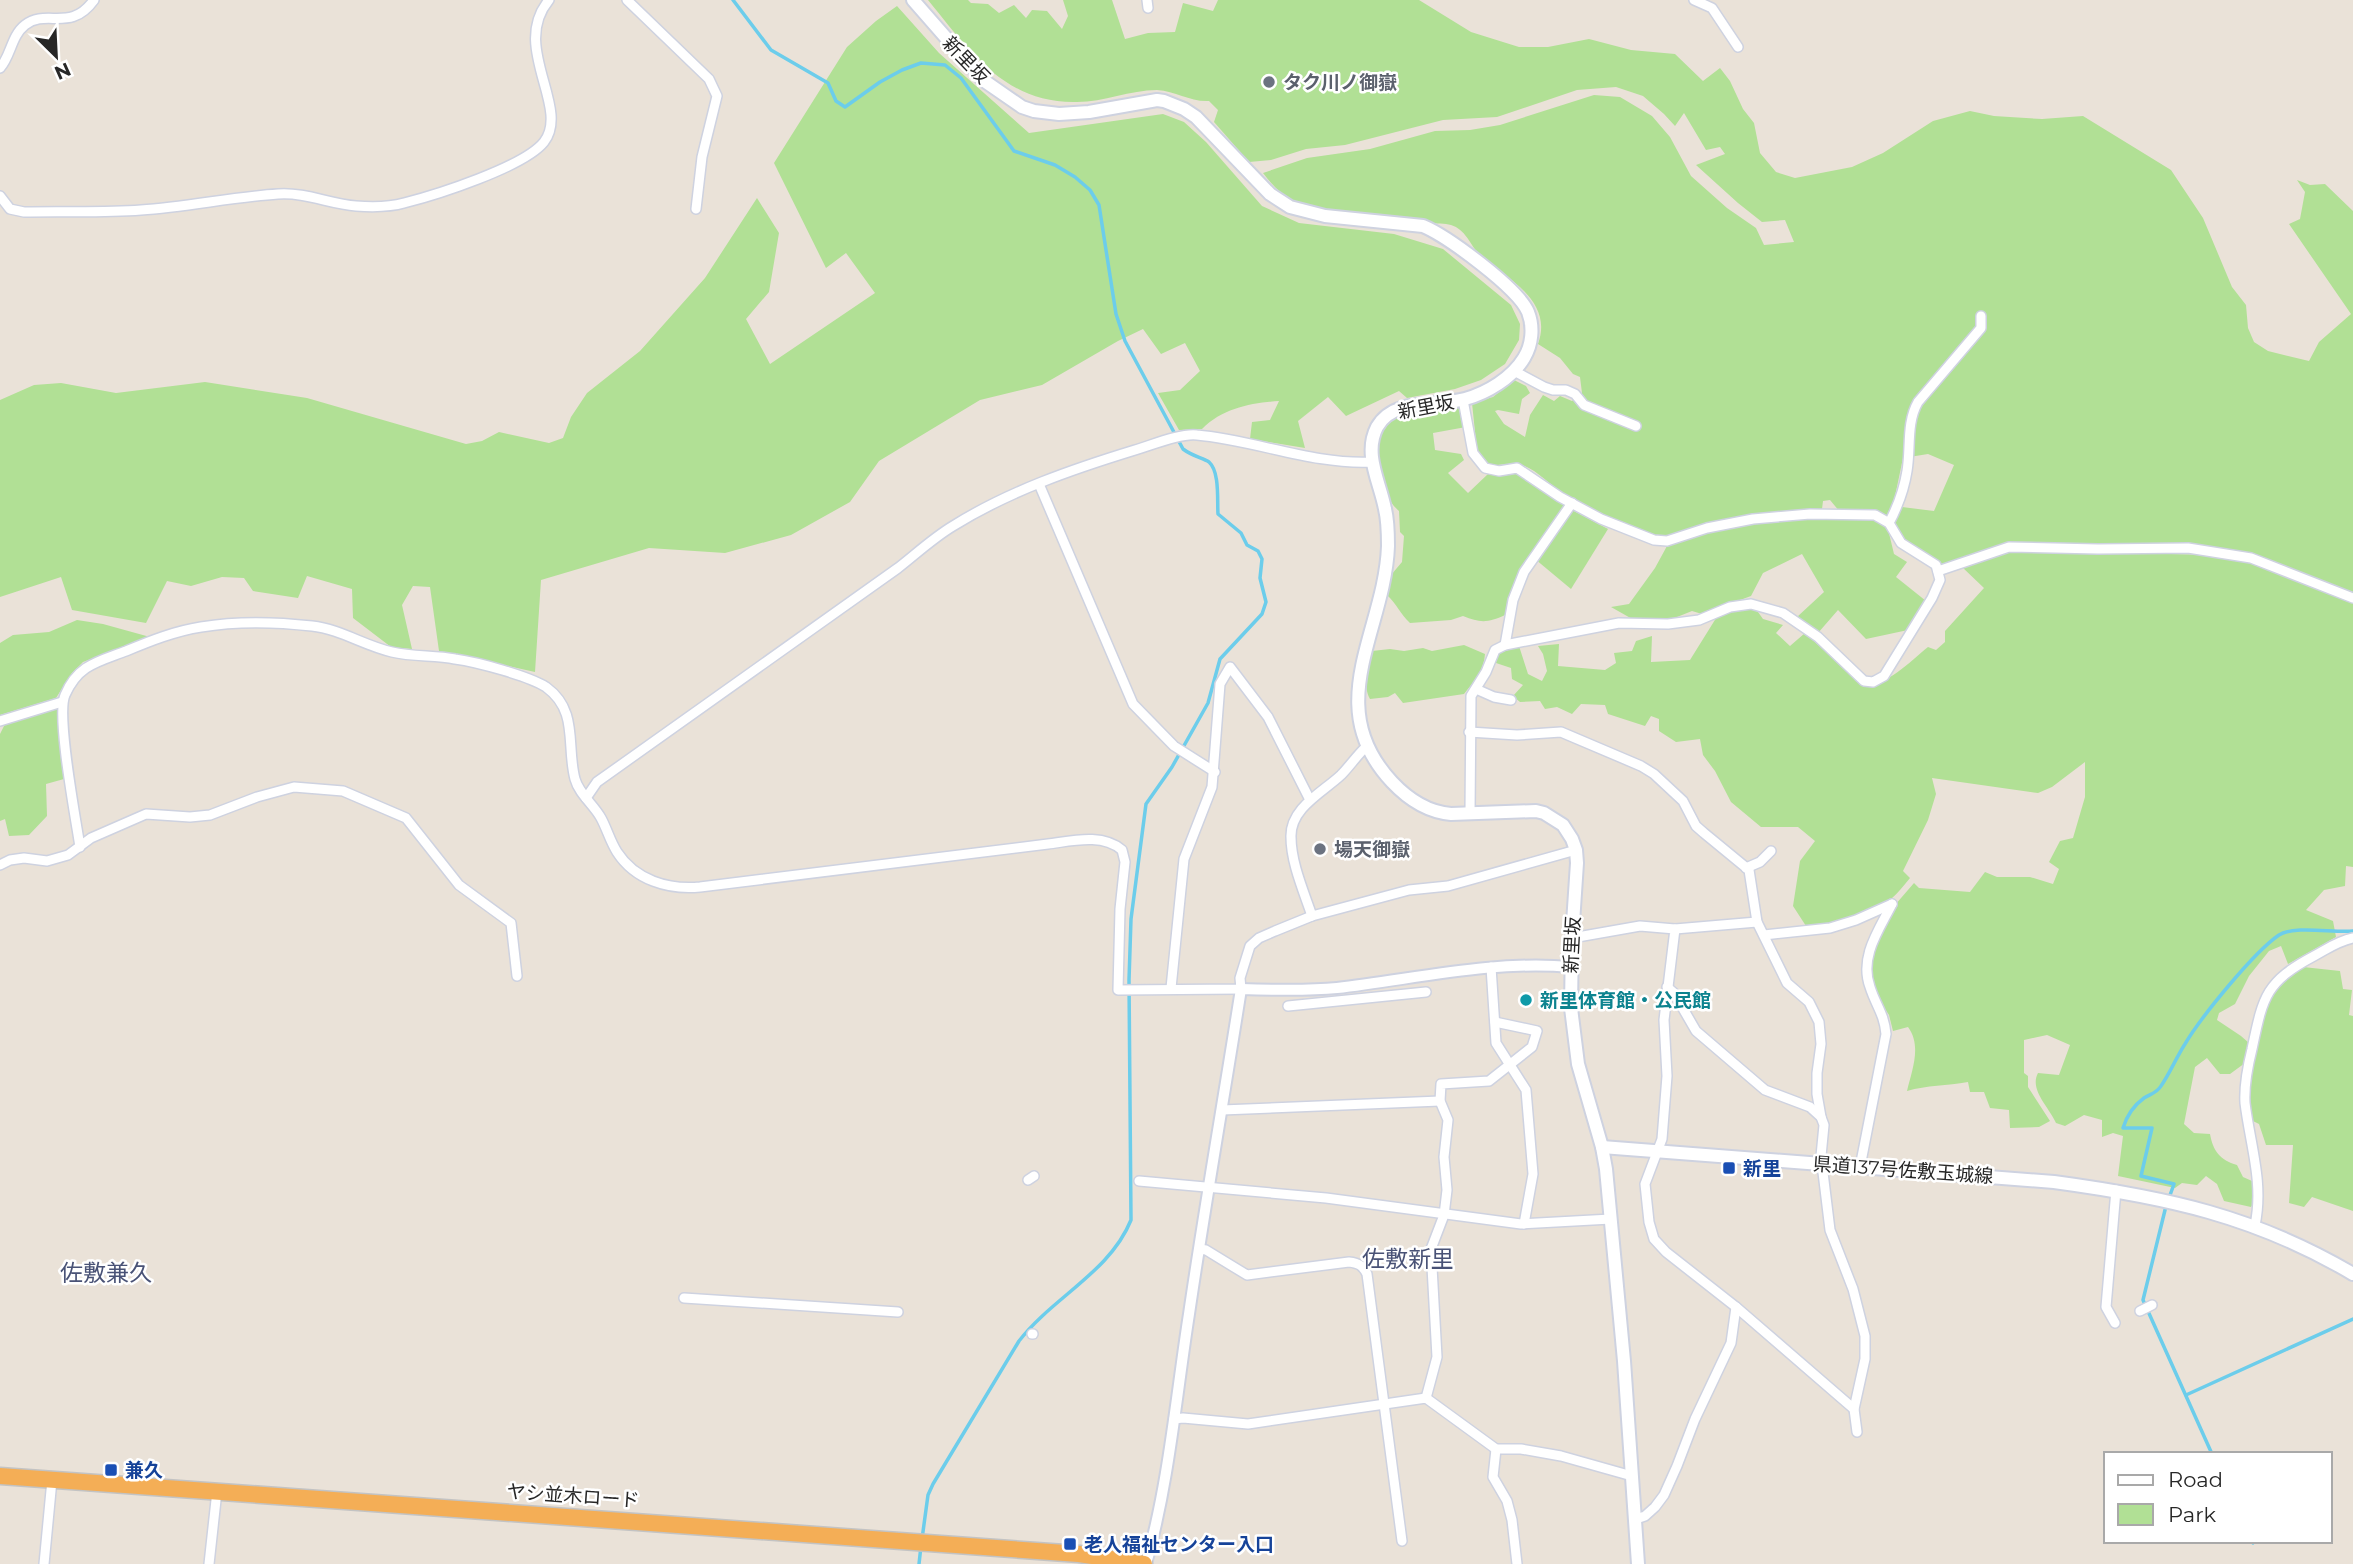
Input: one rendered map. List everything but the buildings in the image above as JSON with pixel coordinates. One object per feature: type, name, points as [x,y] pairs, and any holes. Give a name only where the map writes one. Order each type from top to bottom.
[{"type":"highway","name":"ヤシ並木ロード","points":[[0,1476],[1079,1554],[1145,1564]]},
{"type":"main road","name":"新里坂","points":[[913,0],[983,80],[1022,107],[1045,114],[1059,114],[1164,101],[1184,109],[1196,117],[1270,194],[1290,206],[1325,216],[1423,226],[1440,234],[1517,296],[1529,313],[1531,340],[1524,358],[1514,371],[1488,390],[1463,400],[1424,404],[1392,412],[1377,428],[1371,451],[1372,462],[1385,508],[1388,543],[1385,568],[1359,680],[1358,711],[1367,747],[1389,778],[1406,795],[1423,806],[1441,813],[1522,810],[1544,813],[1563,825],[1572,839],[1577,863],[1570,1002],[1576,1054],[1602,1147]]},
{"type":"main road","name":"県道137号佐敷玉城線","points":[[1602,1147],[2116,1189],[2161,1198],[2255,1225],[2353,1274]]},
{"type":"main road","points":[[1602,1147],[1624,1362],[1638,1564]]},
{"type":"street","points":[[0,68],[23,26],[37,19],[57,20],[76,16],[94,0]]},
{"type":"street","points":[[0,196],[10,209],[24,212],[140,210],[285,193],[356,206],[401,204],[501,171],[543,143],[550,129],[551,113],[534,44],[536,23],[549,0]]},
{"type":"street","points":[[627,0],[709,79],[717,96],[702,157],[696,209]]},
{"type":"street","points":[[1693,0],[1712,8],[1738,47]]},
{"type":"street","points":[[1889,523],[1901,499],[1908,469],[1912,413],[1918,402],[1981,328],[1981,316]]},
{"type":"street","points":[[1514,371],[1545,387],[1575,394],[1584,405],[1636,426]]},
{"type":"street","points":[[1463,400],[1473,453],[1485,468],[1499,471],[1517,468],[1601,519],[1654,540],[1667,541],[1707,528],[1753,519],[1810,514],[1875,515],[1889,523],[1901,543],[1936,565],[1940,580],[1913,631],[1884,676],[1873,682],[1864,681],[1818,637],[1783,612],[1751,604],[1730,607],[1699,620],[1668,624],[1619,623],[1505,645],[1495,650],[1471,696],[1470,813]]},
{"type":"street","points":[[586,798],[597,782],[898,568],[936,537],[988,506],[1039,484],[1077,468],[1194,434],[1358,463],[1372,462]]},
{"type":"street","points":[[1039,484],[1133,704],[1176,747],[1214,772]]},
{"type":"street","points":[[1505,645],[1513,600],[1524,572],[1573,503]]},
{"type":"street","points":[[1938,571],[2009,547],[2098,550],[2188,548],[2251,558],[2353,598]]},
{"type":"street","points":[[80,847],[62,702],[75,677],[85,666],[165,636],[199,627],[227,624],[314,626],[391,652],[457,659],[531,679],[547,688],[559,700],[568,716],[575,778],[579,788],[601,819],[615,849],[626,863],[655,882],[685,888],[1060,843],[1107,841],[1122,850],[1125,862],[1118,990],[1335,988],[1490,967],[1571,967]]},
{"type":"street","points":[[1171,988],[1184,859],[1212,787],[1220,684],[1230,667],[1268,717],[1310,800]]},
{"type":"street","points":[[1476,689],[1494,697],[1511,700]]},
{"type":"street","points":[[0,721],[62,702]]},
{"type":"street","points":[[1469,732],[1517,736],[1561,732],[1641,766],[1654,774],[1683,801],[1696,826],[1704,834],[1749,870],[1757,922],[1787,983],[1810,1002],[1819,1022],[1821,1044],[1817,1094],[1824,1125],[1822,1164],[1830,1230],[1853,1289],[1865,1336],[1865,1359],[1854,1409],[1857,1432]]},
{"type":"street","points":[[1312,916],[1290,835],[1299,814],[1310,800],[1342,774],[1367,747]]},
{"type":"street","points":[[0,865],[23,858],[47,861],[68,856],[91,838],[146,814],[190,817],[210,815],[257,797],[294,787],[343,791],[406,818],[459,885],[511,923],[517,976]]},
{"type":"street","points":[[1145,1564],[1163,1494],[1241,989],[1240,978],[1250,946],[1259,938],[1312,916],[1409,890],[1448,886],[1576,850]]},
{"type":"street","points":[[1746,867],[1760,862],[1771,851]]},
{"type":"street","points":[[1764,935],[1830,928],[1892,904],[1871,944],[1865,973],[1870,990],[1884,1017],[1886,1034],[1860,1167]]},
{"type":"street","points":[[1572,938],[1640,926],[1675,929],[1757,922]]},
{"type":"street","points":[[1675,929],[1664,1020],[1667,1076],[1662,1139],[1645,1184],[1654,1240],[1854,1409]]},
{"type":"street","points":[[2255,1225],[2259,1203],[2258,1181],[2245,1100],[2250,1059],[2264,1000],[2272,986],[2287,971],[2341,940],[2353,938]]},
{"type":"street","points":[[1490,967],[1496,1043],[1526,1090],[1533,1174],[1524,1224]]},
{"type":"street","points":[[1381,982],[1393,996]]},
{"type":"street","points":[[1667,987],[1674,993],[1696,1031],[1765,1090],[1810,1107],[1821,1117]]},
{"type":"street","points":[[1288,1006],[1426,992]]},
{"type":"street","points":[[1426,1398],[1437,1357],[1431,1249],[1444,1215],[1447,1191],[1444,1157],[1448,1120],[1440,1101],[1441,1084],[1489,1081],[1532,1047],[1537,1031],[1495,1022]]},
{"type":"street","points":[[1222,1111],[1440,1101]]},
{"type":"street","points":[[1139,1181],[1326,1198],[1524,1224],[1611,1219]]},
{"type":"street","points":[[2115,1322],[2106,1307],[2116,1189]]},
{"type":"street","points":[[1199,1249],[1206,1250],[1247,1275],[1349,1262],[1358,1263],[1364,1268],[1367,1274],[1402,1541]]},
{"type":"street","points":[[684,1298],[898,1312]]},
{"type":"street","points":[[2140,1311],[2152,1305]]},
{"type":"street","points":[[1636,1519],[1645,1516],[1655,1507],[1673,1476],[1695,1419],[1731,1343],[1736,1307]]},
{"type":"street","points":[[1174,1419],[1248,1424],[1426,1398],[1496,1449],[1521,1449],[1561,1456],[1632,1476]]},
{"type":"street","points":[[1496,1449],[1493,1477],[1507,1501],[1517,1564]]},
{"type":"street","points":[[44,1564],[52,1480]]},
{"type":"street","points":[[209,1564],[217,1491]]},
{"type":"green space","points":[[928,0],[968,0],[971,3],[988,4],[999,13],[1014,5],[1026,18],[1032,10],[1047,11],[1062,29],[1068,16],[1063,0],[1112,0],[1125,39],[1148,33],[1175,32],[1183,3],[1213,11],[1218,0],[1419,0],[1471,32],[1519,47],[1548,47],[1589,39],[1631,50],[1675,54],[1703,81],[1720,68],[1754,123],[1760,153],[1776,172],[1795,178],[1852,167],[1883,153],[1933,121],[1970,111],[1994,116],[2042,119],[2083,116],[2171,170],[2203,218],[2232,287],[2246,305],[2248,328],[2254,342],[2268,351],[2309,361],[2319,342],[2351,314],[2289,224],[2300,219],[2305,192],[2297,180],[2310,185],[2325,184],[2353,211],[2353,593],[2254,554],[2190,544],[2099,546],[2008,543],[1941,565],[1906,541],[1896,530],[1895,524],[1902,507],[1934,511],[1954,465],[1928,454],[1903,458],[1894,501],[1887,517],[1840,512],[1830,500],[1823,501],[1822,509],[1727,520],[1665,537],[1620,524],[1572,499],[1524,466],[1486,465],[1477,451],[1472,403],[1493,397],[1514,380],[1526,386],[1530,393],[1522,399],[1519,414],[1495,411],[1504,424],[1525,437],[1530,415],[1543,395],[1554,401],[1560,396],[1572,401],[1582,393],[1580,377],[1573,374],[1560,358],[1538,344],[1541,321],[1538,311],[1519,286],[1483,260],[1456,227],[1312,208],[1287,198],[1263,173],[1307,158],[1370,149],[1435,131],[1470,130],[1500,125],[1594,95],[1620,97],[1652,116],[1670,137],[1691,176],[1727,208],[1756,228],[1764,245],[1794,242],[1785,220],[1762,222],[1696,165],[1725,154],[1720,147],[1706,150],[1684,113],[1675,126],[1643,96],[1616,87],[1577,90],[1497,117],[1443,120],[1345,145],[1306,149],[1271,160],[1249,162],[1214,122],[1218,110],[1209,101],[1157,90],[1077,102],[1052,100],[1029,94],[1009,84],[974,55]]},
{"type":"green space","points":[[897,6],[939,53],[1029,133],[1163,114],[1184,122],[1206,142],[1262,206],[1299,223],[1394,234],[1443,249],[1511,305],[1520,324],[1519,340],[1505,364],[1481,380],[1455,389],[1407,398],[1399,391],[1346,416],[1328,397],[1298,421],[1305,448],[1250,439],[1252,422],[1270,420],[1279,401],[1228,411],[1202,429],[1179,430],[1158,393],[1180,390],[1200,371],[1185,343],[1161,354],[1143,329],[1042,385],[980,400],[879,461],[850,502],[791,535],[725,553],[649,548],[541,580],[535,672],[439,651],[430,587],[413,586],[402,605],[412,649],[391,647],[353,618],[352,589],[307,576],[298,598],[253,591],[244,578],[222,577],[191,586],[167,581],[146,623],[72,610],[61,577],[0,597],[0,400],[34,385],[61,383],[116,393],[205,382],[307,398],[466,444],[482,441],[499,432],[549,443],[563,438],[571,417],[587,393],[640,351],[705,278],[757,198],[779,233],[769,292],[746,319],[770,364],[875,293],[846,253],[826,268],[774,163],[847,47]]},
{"type":"green space","points":[[1461,408],[1466,427],[1433,433],[1435,450],[1461,454],[1464,460],[1448,473],[1468,493],[1488,474],[1515,472],[1567,505],[1530,557],[1505,615],[1484,621],[1463,616],[1451,620],[1410,623],[1387,595],[1391,575],[1402,562],[1404,536],[1400,532],[1399,511],[1391,503],[1382,472],[1379,451],[1381,436],[1388,425],[1412,413]]},
{"type":"green space","points":[[1572,510],[1608,529],[1571,589],[1535,559]]},
{"type":"green space","points":[[1874,517],[1887,525],[1894,554],[1907,562],[1896,577],[1926,601],[1908,630],[1866,639],[1838,610],[1818,633],[1797,617],[1824,592],[1802,554],[1763,573],[1751,596],[1702,614],[1692,611],[1667,621],[1634,620],[1611,607],[1629,604],[1667,546],[1709,530],[1754,521]]},
{"type":"green space","points":[[2010,550],[2211,555],[2246,560],[2353,600],[2353,867],[2346,866],[2345,886],[2324,890],[2306,910],[2333,921],[2336,937],[2288,964],[2281,946],[2269,951],[2249,976],[2235,1004],[2219,1013],[2217,1020],[2249,1043],[2245,1063],[2230,1074],[2220,1074],[2207,1058],[2195,1067],[2184,1124],[2194,1133],[2210,1134],[2218,1154],[2237,1165],[2243,1177],[2252,1181],[2254,1202],[2251,1207],[2224,1201],[2217,1184],[2206,1176],[2197,1185],[2182,1183],[2175,1188],[2118,1176],[2123,1136],[2113,1133],[2102,1137],[2102,1120],[2084,1115],[2065,1126],[2056,1123],[2041,1098],[2036,1086],[2038,1073],[2059,1075],[2070,1045],[2047,1035],[2024,1040],[2024,1073],[2028,1076],[2028,1087],[2050,1121],[2039,1127],[2010,1128],[2009,1110],[1990,1108],[1984,1092],[1970,1092],[1968,1082],[1907,1091],[1915,1058],[1912,1034],[1908,1027],[1893,1031],[1889,1015],[1879,1000],[1869,975],[1870,956],[1895,905],[1914,883],[1919,888],[1970,892],[1985,872],[1997,877],[2030,877],[2053,884],[2059,869],[2049,862],[2060,841],[2073,838],[2085,797],[2085,762],[2052,787],[2038,793],[1932,778],[1936,794],[1928,820],[1903,871],[1910,878],[1901,889],[1873,910],[1826,924],[1806,926],[1793,906],[1800,861],[1815,841],[1798,827],[1761,827],[1731,802],[1715,771],[1703,755],[1700,739],[1676,742],[1659,731],[1659,719],[1651,716],[1645,726],[1608,714],[1605,705],[1581,704],[1572,714],[1557,707],[1545,709],[1540,701],[1520,702],[1513,696],[1523,685],[1512,679],[1511,668],[1496,663],[1497,654],[1519,646],[1528,674],[1542,681],[1547,671],[1538,646],[1559,644],[1558,666],[1605,670],[1616,663],[1614,653],[1632,651],[1636,641],[1652,636],[1651,662],[1690,660],[1718,615],[1731,609],[1751,607],[1763,619],[1783,625],[1776,633],[1790,646],[1805,633],[1863,685],[1872,684],[1898,672],[1928,647],[1936,650],[1945,642],[1945,631],[1984,588],[1962,567]]},
{"type":"green space","points":[[77,620],[150,637],[83,662],[72,673],[56,698],[0,715],[0,643],[13,635],[49,632]]},
{"type":"green space","points":[[1464,645],[1485,654],[1481,671],[1464,694],[1403,703],[1395,693],[1388,697],[1370,699],[1367,682],[1372,651],[1423,648],[1432,651]]},
{"type":"green space","points":[[57,709],[64,779],[46,784],[47,816],[29,835],[9,836],[5,819],[0,821],[0,734],[5,724]]},
{"type":"green space","points":[[2303,967],[2340,971],[2343,989],[2352,990],[2349,1015],[2353,1016],[2353,1211],[2312,1197],[2304,1207],[2289,1203],[2293,1145],[2266,1145],[2259,1124],[2253,1121],[2250,1087],[2262,1025],[2280,983]]},
{"type":"waterway","points":[[733,0],[771,50],[828,83],[836,101],[845,107],[902,70],[921,63],[945,65],[961,78],[1014,151],[1055,165],[1090,190],[1099,205],[1116,314],[1125,341],[1183,449],[1209,462],[1213,467],[1218,514],[1241,533],[1247,545],[1258,551],[1262,559],[1260,578],[1266,602],[1262,614],[1220,659],[1208,703],[1172,767],[1146,804],[1131,919],[1131,1220],[1109,1255],[1019,1341],[933,1484],[928,1495],[922,1539]]},
{"type":"waterway","points":[[2169,1198],[2174,1184],[2141,1176],[2152,1128],[2123,1128],[2131,1111],[2159,1088],[2203,1018],[2268,943],[2279,935],[2294,930],[2353,931]]},
{"type":"waterway","points":[[2166,1206],[2143,1300],[2211,1452]]},
{"type":"waterway","points":[[2186,1395],[2353,1319]]},
{"type":"waterway","points":[[919,1564],[921,1546]]},
{"type":"place","name":"タク川ノ御嶽","points":[[1269,82]]},
{"type":"place","name":"場天御嶽","points":[[1320,849]]},
{"type":"place","name":"新里体育館・公民館","points":[[1526,1000]]},
{"type":"place","name":"新里","points":[[1729,1168]]},
{"type":"place","name":"兼久","points":[[111,1470]]},
{"type":"place","name":"老人福祉センター入口","points":[[1070,1544]]},
{"type":"district","name":"佐敷新里","points":[[1408,1259]]},
{"type":"district","name":"佐敷兼久","points":[[106,1273]]}]
